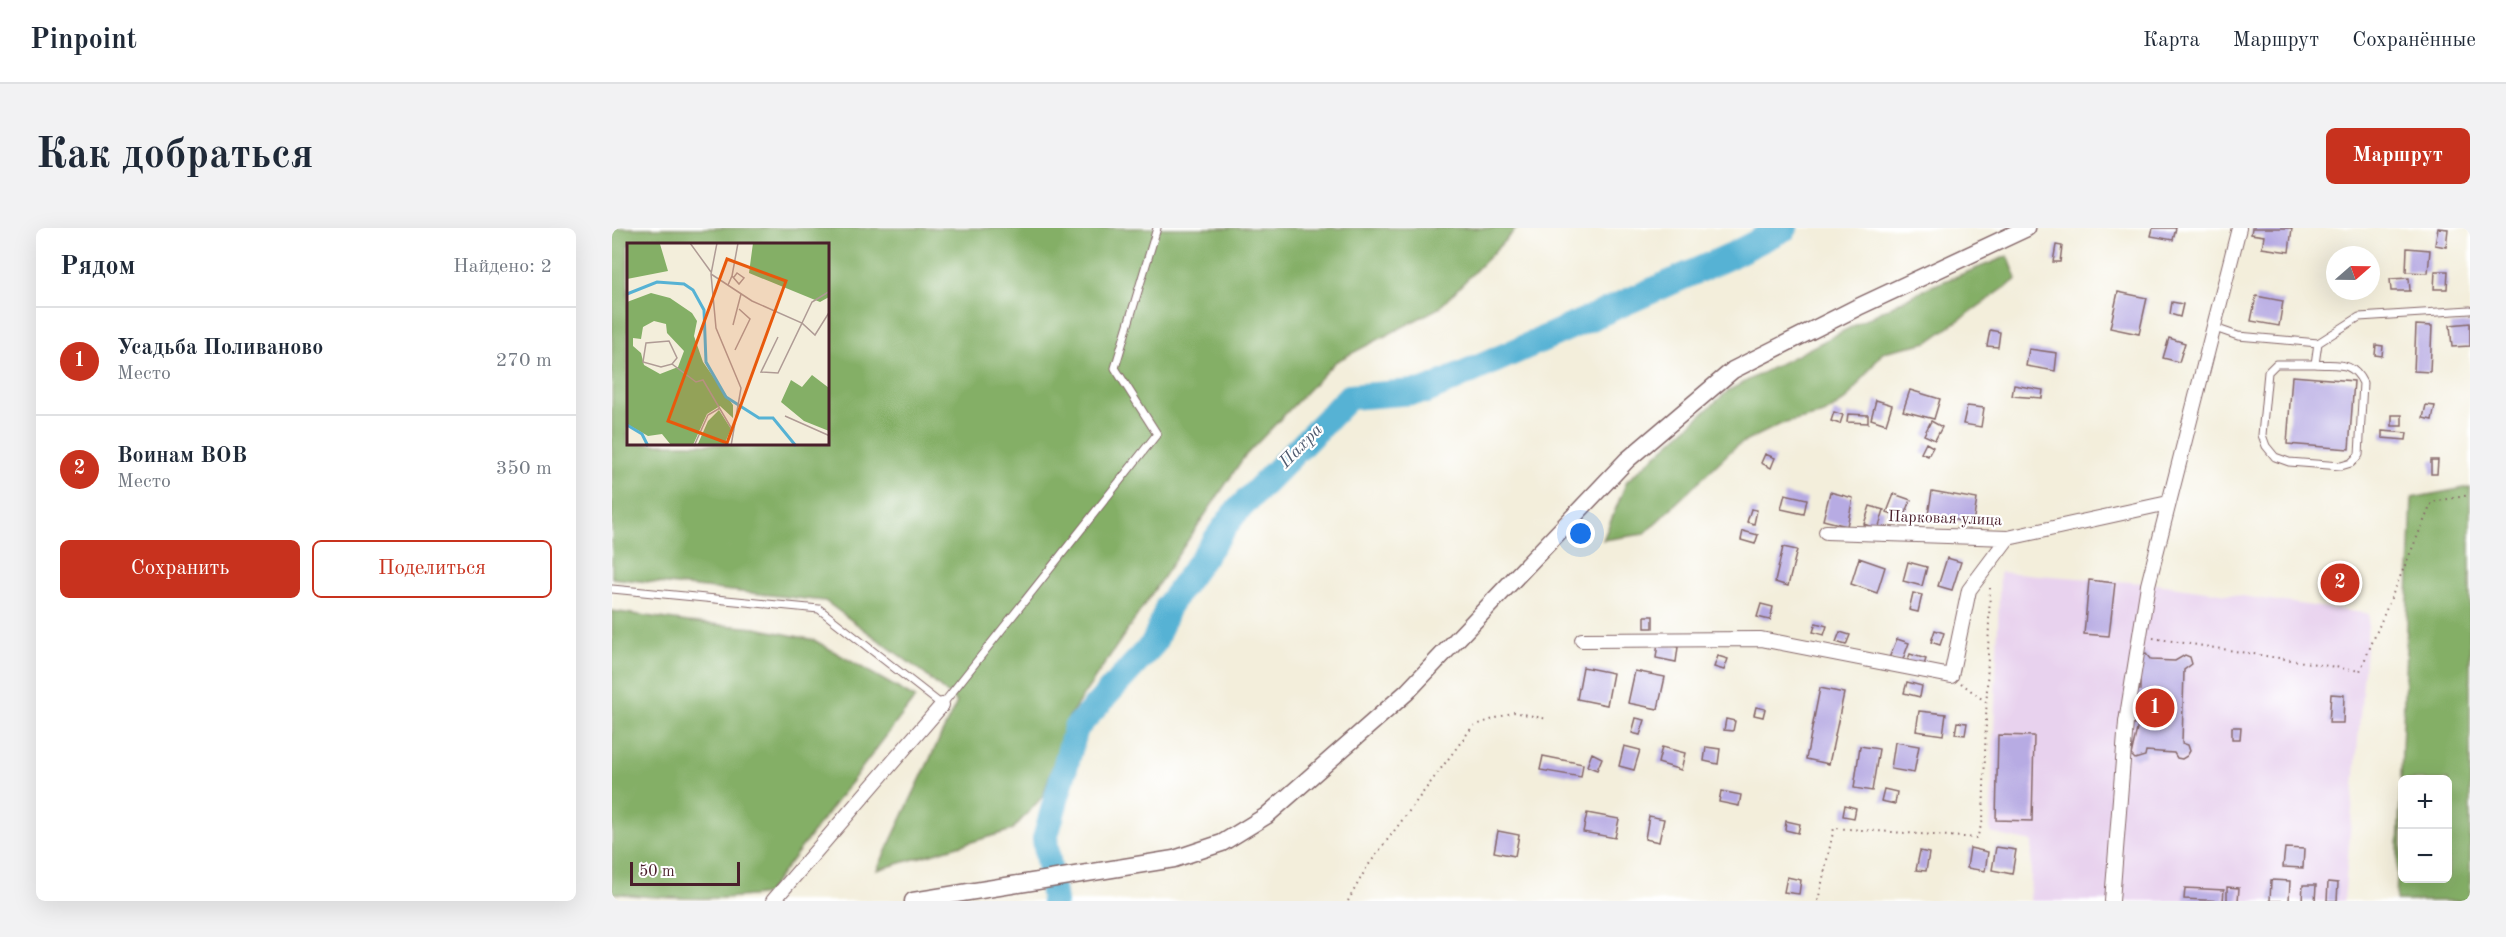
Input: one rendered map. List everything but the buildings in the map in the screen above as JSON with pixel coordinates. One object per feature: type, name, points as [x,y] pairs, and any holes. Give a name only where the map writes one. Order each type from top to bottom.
[{"type":"street","points":[[913,901],[1174,859],[1222,843],[1266,816],[1407,692],[1627,460],[1733,370],[1858,307],[2027,228]]},
{"type":"street","points":[[2112,901],[2126,722],[2138,636],[2168,503],[2239,228]]},
{"type":"street","name":"Парковая улица","points":[[1826,532],[2008,538],[2168,503]]},
{"type":"street","points":[[1582,639],[1761,639],[1951,676],[1969,590],[2008,538]]},
{"type":"street","points":[[773,901],[942,705]]},
{"type":"lane","points":[[612,589],[819,609],[942,705],[1156,434],[1115,368],[1157,228]]},
{"type":"lane","points":[[2215,328],[2238,336],[2318,343],[2359,316],[2470,310]]},
{"type":"lane","points":[[2315,364],[2318,343]]},
{"type":"lane","points":[[2276,364],[2315,364],[2352,367],[2358,372],[2363,383],[2360,455],[2351,463],[2341,466],[2282,460],[2275,457],[2266,446],[2262,435],[2268,372],[2276,364]]},
{"type":"path","points":[[2138,636],[2360,671],[2432,502],[2470,495]]},
{"type":"path","points":[[1818,901],[1834,828],[1977,838],[1983,820],[1990,561]]},
{"type":"path","points":[[1951,676],[1987,703]]},
{"type":"path","points":[[1348,901],[1367,867],[1473,726],[1514,712],[1547,719]]},
{"type":"shaded area","points":[[2000,572],[2157,584],[2369,614],[2344,901],[2030,901],[2032,842],[1990,833]]},
{"type":"green space","points":[[612,228],[1517,228],[1439,308],[1335,362],[1244,457],[1068,718],[1043,796],[1012,830],[877,870],[957,702],[922,672],[825,601],[612,578]]},
{"type":"green space","points":[[2008,256],[2017,279],[1928,342],[1883,352],[1846,400],[1824,414],[1781,424],[1736,446],[1644,534],[1603,540],[1627,481],[1729,390],[1927,288]]},
{"type":"green space","points":[[2470,487],[2470,901],[2396,901],[2398,851],[2398,883],[2452,883],[2452,775],[2401,775],[2412,498]]},
{"type":"green space","points":[[612,611],[688,622],[756,628],[814,640],[915,698],[766,894],[730,898],[690,898],[612,893]]},
{"type":"waterway","name":"Пахра","points":[[1054,901],[1045,839],[1076,728],[1154,643],[1168,606],[1234,514],[1349,397],[1426,391],[1730,256],[1785,228]]},
{"type":"place","name":"Воинам ВОВ","points":[[2340,583]]},
{"type":"place","name":"Усадьба Поливаново","points":[[2155,708]]}]
